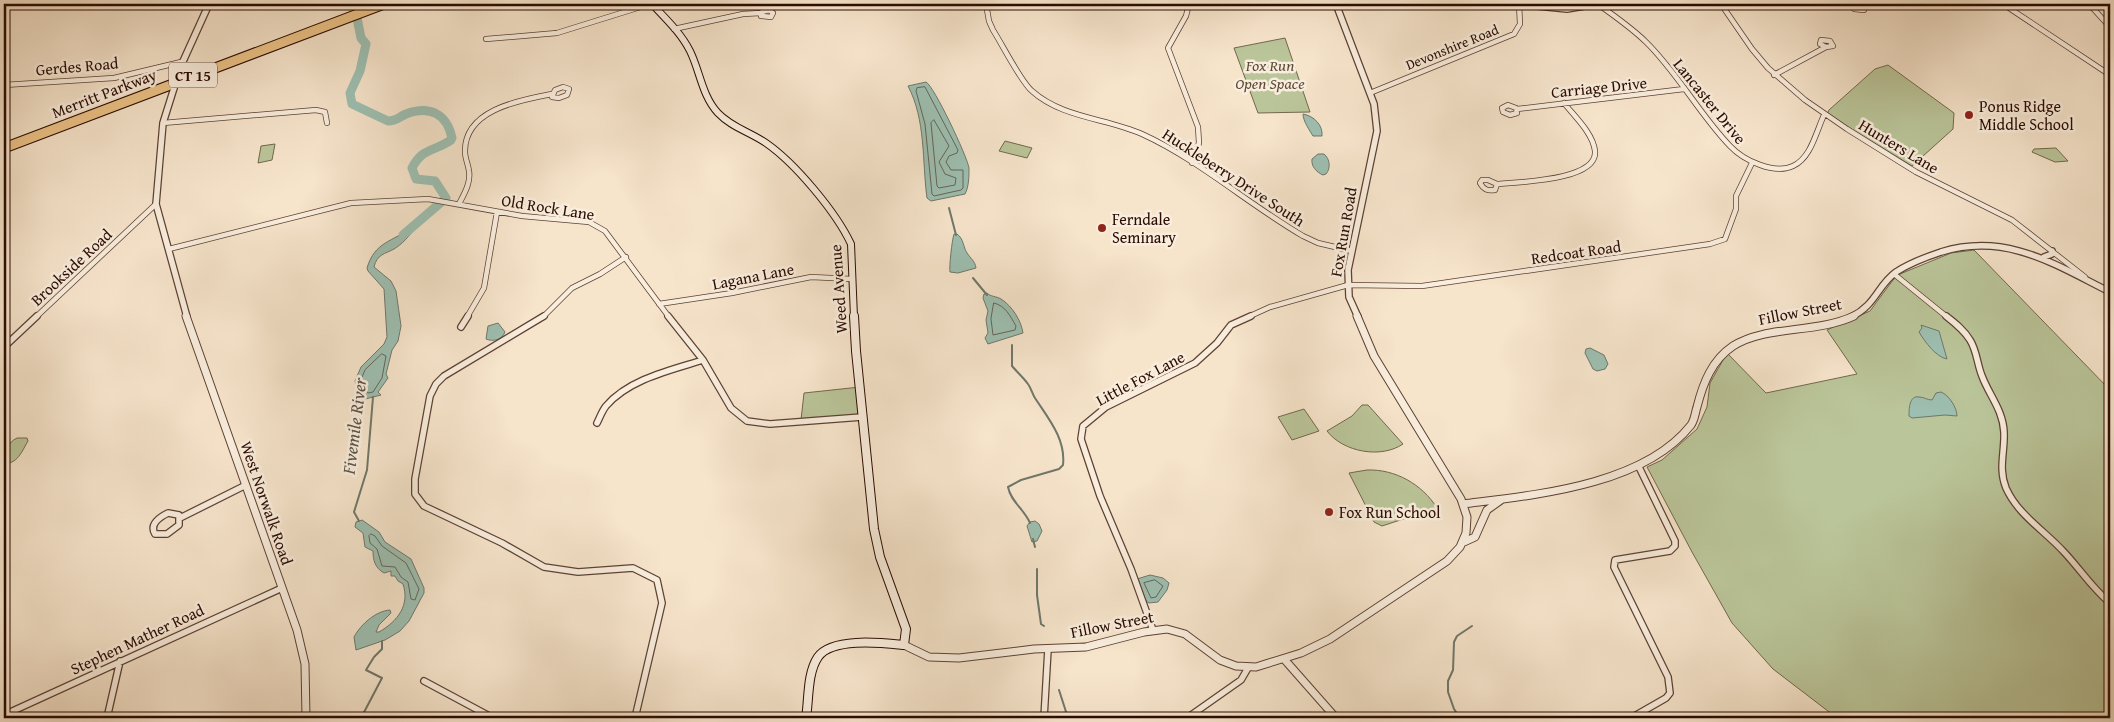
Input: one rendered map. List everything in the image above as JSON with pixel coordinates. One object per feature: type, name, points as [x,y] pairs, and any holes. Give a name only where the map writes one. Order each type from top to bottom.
[{"type":"highway","name":"Merritt Parkway","points":[[4,144],[268,41],[369,4]]},
{"type":"highway","name":"Merritt Parkway","points":[[4,148],[384,4]]},
{"type":"main road","name":"Weed Avenue","points":[[651,4],[690,50],[707,98],[717,112],[738,128],[766,143],[784,158],[845,231],[851,244],[862,416],[876,540],[906,629],[904,645]]},
{"type":"main road","name":"Fillow Street","points":[[806,718],[813,672],[822,651],[837,645],[886,643],[904,645]]},
{"type":"street","points":[[156,204],[163,122],[180,65],[208,4]]},
{"type":"street","points":[[486,39],[557,33],[651,4]]},
{"type":"street","name":"Huckleberry Drive South","points":[[986,4],[989,21],[1002,45],[1030,90],[1039,98],[1054,106],[1115,123],[1141,134],[1192,163],[1284,226],[1318,243],[1352,251]]},
{"type":"street","points":[[1189,4],[1188,10],[1171,39],[1168,48],[1198,127],[1199,143],[1192,163]]},
{"type":"street","name":"Fox Run Road","points":[[1336,4],[1370,93],[1376,114],[1377,131],[1348,270],[1351,302],[1374,356],[1463,504]]},
{"type":"street","points":[[1516,4],[1578,9],[1597,4]]},
{"type":"street","name":"Devonshire Road","points":[[1370,93],[1514,34],[1520,26],[1519,4]]},
{"type":"street","name":"Lancaster Drive","points":[[1597,4],[1646,42],[1730,146],[1739,155],[1752,162],[1785,168],[1796,165],[1807,152],[1824,115]]},
{"type":"street","name":"Hunters Lane","points":[[1721,4],[1744,41],[1774,75],[1824,115],[1925,177],[2003,214],[2088,280]]},
{"type":"street","points":[[1852,4],[1851,7],[1854,9],[1864,10],[1864,6],[1859,4]]},
{"type":"street","points":[[2003,4],[2110,75]]},
{"type":"street","points":[[2089,4],[2110,27]]},
{"type":"street","points":[[674,29],[743,14],[761,13]]},
{"type":"street","points":[[1774,75],[1826,47]]},
{"type":"street","name":"Gerdes Road","points":[[4,84],[114,78],[180,65]]},
{"type":"street","name":"Carriage Drive","points":[[1517,109],[1684,89]]},
{"type":"street","points":[[459,204],[468,186],[470,173],[465,157],[465,147],[480,120],[492,110],[504,105],[552,94]]},
{"type":"street","points":[[1497,184],[1567,175],[1584,170],[1590,165],[1595,158],[1593,143],[1564,103]]},
{"type":"street","points":[[163,122],[316,110],[325,112],[327,123]]},
{"type":"street","name":"Redcoat Road","points":[[1348,286],[1422,286],[1710,244],[1725,239],[1736,209],[1736,196],[1752,162]]},
{"type":"street","name":"Old Rock Lane","points":[[169,249],[351,204],[428,199],[497,212],[595,224],[605,231],[626,257],[659,304],[703,360],[731,408],[739,416],[747,421],[770,424],[862,416]]},
{"type":"street","name":"West Norwalk Road","points":[[156,204],[182,301],[297,630],[305,664],[306,718]]},
{"type":"street","name":"Brookside Road","points":[[4,347],[156,204]]},
{"type":"street","points":[[462,327],[484,288],[497,212]]},
{"type":"street","name":"Fillow Street","points":[[1463,504],[1502,499],[1608,478],[1638,464],[1667,448],[1693,422],[1709,371],[1715,361],[1726,351],[1751,337],[1764,333],[1802,330],[1850,318],[1870,306],[1894,274],[1936,253],[1969,244],[2002,246],[2044,257],[2110,292]]},
{"type":"street","points":[[2044,257],[2052,254],[2052,251]]},
{"type":"street","points":[[626,257],[600,274],[572,288],[543,317],[456,368],[436,384],[430,396],[414,479],[415,494],[424,506],[502,543],[544,567],[578,572],[633,568],[657,580],[662,603],[635,718]]},
{"type":"street","points":[[1894,274],[1920,297],[1952,319],[1972,342],[1983,378],[1998,404],[2002,417],[2004,433],[2001,458],[2002,474],[2014,501],[2030,522],[2060,548],[2096,592],[2110,603]]},
{"type":"street","name":"Lagana Lane","points":[[659,304],[732,293],[811,277],[852,279]]},
{"type":"street","name":"Little Fox Lane","points":[[1153,630],[1131,570],[1100,496],[1081,439],[1083,426],[1106,407],[1195,364],[1217,343],[1231,325],[1270,307],[1348,286]]},
{"type":"street","points":[[597,423],[606,406],[633,385],[703,360]]},
{"type":"street","points":[[1631,718],[1666,698],[1670,693],[1665,667],[1614,567],[1615,560],[1670,550],[1675,546],[1675,542],[1638,464]]},
{"type":"street","points":[[180,518],[176,514],[164,515],[153,525],[152,532],[158,535],[167,534],[176,528],[180,518],[246,485]]},
{"type":"street","name":"Fillow Street","points":[[904,645],[929,657],[945,659],[1048,648],[1092,646],[1153,630],[1174,630],[1184,634],[1220,660],[1248,668],[1265,665],[1301,653],[1330,639],[1447,561],[1464,542],[1475,537],[1488,510],[1502,499]]},
{"type":"street","points":[[1463,504],[1467,521],[1464,542]]},
{"type":"street","points":[[1467,521],[1483,520]]},
{"type":"street","name":"Stephen Mather Road","points":[[4,715],[282,588]]},
{"type":"street","points":[[1044,718],[1048,648]]},
{"type":"street","points":[[1284,659],[1336,718]]},
{"type":"street","points":[[107,718],[120,661]]},
{"type":"street","points":[[1187,718],[1241,680],[1248,668]]},
{"type":"street","points":[[424,681],[493,718],[526,718]]},
{"type":"green space","name":"Fox Run Open Space","points":[[1285,38],[1310,112],[1258,113],[1234,48]]},
{"type":"green space","points":[[1888,65],[1954,113],[1953,129],[1912,166],[1827,114],[1829,110],[1875,69]]},
{"type":"green space","points":[[1005,141],[1032,148],[1027,158],[999,151]]},
{"type":"green space","points":[[275,144],[272,160],[258,163],[261,146]]},
{"type":"green space","points":[[2056,148],[2068,161],[2055,162],[2032,152],[2034,149]]},
{"type":"green space","points":[[1974,250],[2110,390],[2110,718],[1837,718],[1773,669],[1732,623],[1647,467],[1662,460],[1697,429],[1707,407],[1710,383],[1727,353],[1766,393],[1857,374],[1827,330],[1870,311],[1893,280],[1900,274],[1951,253]]},
{"type":"green space","points":[[860,387],[862,414],[801,420],[804,393]]},
{"type":"green space","points":[[1362,405],[1368,405],[1403,444],[1394,449],[1384,451],[1363,451],[1343,444],[1327,431],[1352,416]]},
{"type":"green space","points":[[1304,409],[1319,431],[1292,440],[1278,417]]},
{"type":"green space","points":[[17,438],[27,438],[28,441],[16,460],[4,463],[7,449]]},
{"type":"green space","points":[[1367,470],[1388,472],[1407,480],[1424,492],[1437,508],[1382,526],[1374,522],[1349,473]]},
{"type":"water","points":[[926,82],[936,95],[950,122],[969,168],[968,185],[965,194],[931,201],[927,198],[925,184],[921,127],[914,99],[908,86]]},
{"type":"water","points":[[1303,114],[1317,122],[1321,128],[1322,136],[1313,136],[1305,123]]},
{"type":"water","points":[[1318,154],[1324,154],[1329,161],[1329,169],[1323,175],[1312,164],[1312,159]]},
{"type":"water","points":[[412,227],[414,228],[406,240],[379,257],[375,263],[374,267],[391,281],[396,291],[401,326],[398,341],[392,350],[386,374],[388,378],[378,392],[381,395],[365,399],[358,390],[355,381],[361,367],[384,344],[387,337],[384,289],[367,268],[370,259],[380,247]]},
{"type":"water","points":[[954,234],[961,238],[976,268],[958,273],[950,272]]},
{"type":"water","points":[[987,293],[1009,305],[1018,318],[1023,333],[988,344],[985,338],[988,333],[986,320],[988,311],[983,298],[984,294]]},
{"type":"water","points":[[498,323],[505,332],[504,335],[497,340],[486,339],[488,326]]},
{"type":"water","points":[[1921,325],[1939,331],[1947,359],[1935,352],[1928,344],[1919,332],[1922,328]]},
{"type":"water","points":[[1590,348],[1604,355],[1608,364],[1605,369],[1597,371],[1593,369],[1585,353],[1586,349]]},
{"type":"water","points":[[1941,392],[1952,402],[1957,416],[1945,415],[1912,418],[1909,416],[1910,404],[1913,398],[1921,397],[1932,400],[1936,393]]},
{"type":"water","points":[[362,520],[379,532],[385,542],[411,559],[424,588],[424,593],[409,621],[400,631],[385,640],[356,650],[354,637],[361,627],[379,613],[390,610],[391,613],[379,625],[376,632],[386,628],[401,612],[405,599],[403,584],[395,576],[391,576],[391,571],[384,573],[378,569],[374,561],[373,551],[365,547],[363,533],[355,527],[356,522]]},
{"type":"water","points":[[1035,521],[1039,524],[1042,531],[1037,541],[1032,542],[1027,526],[1030,522]]},
{"type":"water","points":[[1150,575],[1163,578],[1169,583],[1167,590],[1158,602],[1149,603],[1146,601],[1137,579]]},
{"type":"waterway","name":"Fivemile River","points":[[357,18],[361,38],[366,44],[360,71],[350,93],[352,104],[388,121],[415,111],[430,111],[442,117],[450,130],[452,138]]},
{"type":"waterway","name":"Fivemile River","points":[[403,235],[446,198],[435,181],[416,179],[412,168],[420,156],[451,140]]},
{"type":"waterway","points":[[949,208],[956,235]]},
{"type":"waterway","points":[[973,278],[987,295]]},
{"type":"waterway","points":[[1012,345],[1012,366],[1028,384],[1055,429],[1062,446],[1063,455],[1063,465],[1059,469],[1021,480],[1008,487],[1012,497],[1030,523]]},
{"type":"waterway","name":"Fivemile River","points":[[359,521],[354,512],[367,470],[373,397]]},
{"type":"waterway","points":[[1033,539],[1035,547]]},
{"type":"waterway","points":[[1037,569],[1037,595],[1041,624],[1044,626]]},
{"type":"waterway","points":[[1460,718],[1454,709],[1448,692],[1448,681],[1453,670],[1454,642],[1457,636],[1472,626]]},
{"type":"waterway","name":"Fivemile River","points":[[361,718],[382,678],[366,670],[374,657],[382,649],[382,641]]},
{"type":"waterway","points":[[1059,690],[1068,718]]},
{"type":"place","name":"Ponus Ridge Middle School","points":[[1969,115]]},
{"type":"place","name":"Ferndale Seminary","points":[[1102,228]]},
{"type":"place","name":"Fox Run School","points":[[1329,512]]}]
